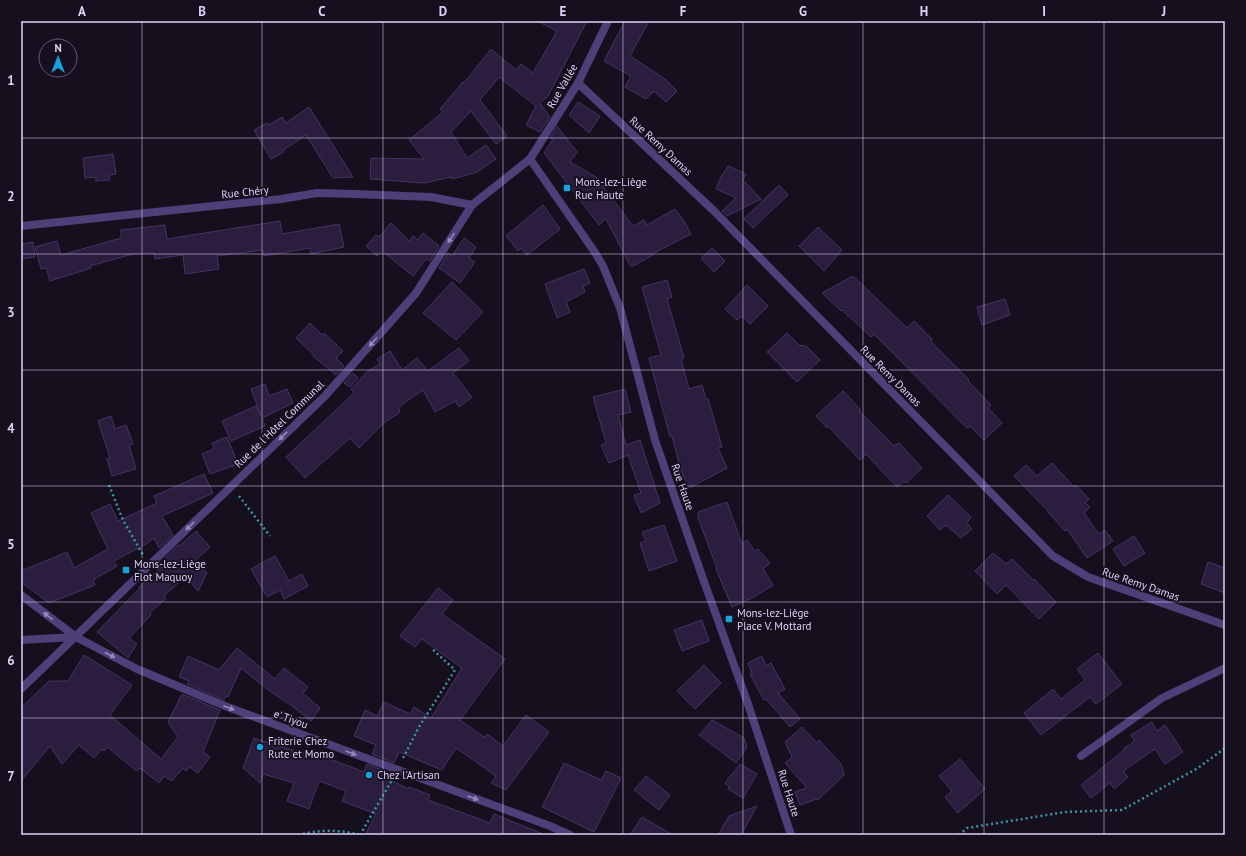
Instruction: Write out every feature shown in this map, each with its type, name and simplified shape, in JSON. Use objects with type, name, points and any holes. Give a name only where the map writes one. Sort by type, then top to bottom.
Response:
[{"type":"street","name":"Rue Vallée","points":[[472,205],[530,159],[578,83],[608,21]]},
{"type":"street","name":"Rue Remy Damas","points":[[578,83],[714,211],[1053,556],[1088,577],[1225,625]]},
{"type":"street","name":"Rue Haute","points":[[530,159],[591,245],[603,266],[612,287],[620,308],[656,440],[702,576],[747,701],[791,835]]},
{"type":"street","name":"Rue Chéry","points":[[21,226],[273,200],[317,193],[431,197],[472,205]]},
{"type":"street","name":"Rue de l'Hôtel Communal","points":[[21,689],[325,396],[416,293],[472,205]]},
{"type":"street","name":"e' Tiyou","points":[[21,595],[76,637],[138,669],[225,706],[550,826],[570,835]]},
{"type":"street","points":[[21,640],[76,637]]},
{"type":"street","points":[[1081,756],[1162,698],[1225,668]]},
{"type":"path","points":[[109,485],[123,520],[149,565]]},
{"type":"path","points":[[232,486],[270,536]]},
{"type":"path","points":[[298,835],[324,831],[338,831],[360,835],[397,770],[419,727],[455,670],[430,648]]},
{"type":"path","points":[[959,835],[968,828],[1065,812],[1122,810],[1198,768],[1225,748]]},
{"type":"building","points":[[537,21],[587,21],[548,96],[540,103],[550,117],[540,132],[526,125],[536,106],[499,77],[480,100],[507,136],[496,144],[471,111],[451,132],[467,158],[486,145],[496,159],[477,172],[452,179],[451,177],[424,183],[370,179],[371,158],[424,159],[409,140],[443,112],[440,109],[463,82],[464,83],[491,49],[516,70],[521,64],[533,73],[557,31]]},
{"type":"building","points":[[625,21],[649,21],[630,56],[665,79],[677,91],[666,102],[654,91],[646,99],[625,87],[631,76],[604,61]]},
{"type":"building","points":[[578,102],[600,116],[589,133],[569,115]]},
{"type":"building","points":[[309,107],[353,177],[333,178],[306,135],[283,150],[284,152],[271,159],[254,130],[267,123],[269,125],[282,117],[286,123]]},
{"type":"building","points":[[557,126],[577,152],[570,162],[596,177],[633,226],[644,220],[647,225],[675,209],[691,234],[652,254],[653,255],[631,267],[606,219],[599,225],[544,153],[553,139],[550,138]]},
{"type":"building","points":[[113,154],[116,174],[109,175],[110,180],[96,181],[96,177],[85,178],[83,158]]},
{"type":"building","points":[[728,166],[746,174],[743,180],[761,199],[727,216],[722,211],[736,198],[716,189]]},
{"type":"building","points":[[779,185],[788,195],[753,228],[744,219]]},
{"type":"building","points":[[543,205],[560,229],[527,255],[521,248],[518,251],[506,236]]},
{"type":"building","points":[[280,221],[282,234],[339,224],[344,247],[311,254],[310,248],[264,256],[263,250],[217,256],[219,269],[185,274],[183,255],[155,259],[154,253],[133,254],[90,266],[91,268],[50,281],[46,268],[41,269],[35,247],[57,241],[61,255],[121,238],[121,230],[165,225],[167,239]]},
{"type":"building","points":[[391,223],[409,241],[413,236],[418,240],[423,233],[439,246],[430,261],[426,259],[413,276],[382,251],[377,256],[366,246],[376,235],[379,237]]},
{"type":"building","points":[[818,227],[842,250],[824,271],[799,246]]},
{"type":"building","points":[[464,238],[476,247],[469,258],[475,262],[460,283],[439,268],[448,253],[452,256]]},
{"type":"building","points":[[33,242],[35,257],[21,259],[21,244]]},
{"type":"building","points":[[712,248],[725,261],[714,272],[701,258]]},
{"type":"building","points":[[584,269],[590,283],[583,286],[585,292],[566,302],[570,312],[557,318],[545,284]]},
{"type":"building","points":[[853,276],[907,328],[914,321],[932,339],[931,341],[934,345],[969,380],[968,381],[991,405],[988,408],[1002,423],[984,440],[970,426],[967,428],[874,334],[871,337],[822,293]]},
{"type":"building","points":[[667,280],[672,297],[667,299],[684,358],[681,359],[689,389],[702,385],[706,399],[708,399],[722,447],[718,448],[727,468],[689,488],[682,474],[672,436],[670,436],[649,358],[661,355],[642,287]]},
{"type":"building","points":[[452,282],[483,312],[456,340],[423,313]]},
{"type":"building","points":[[747,285],[768,306],[750,324],[742,316],[737,320],[725,309]]},
{"type":"building","points":[[1005,299],[1010,315],[982,325],[977,307]]},
{"type":"building","points":[[310,323],[322,335],[324,333],[343,351],[336,358],[344,366],[336,375],[313,356],[314,355],[296,338]]},
{"type":"building","points":[[787,333],[799,345],[806,346],[820,360],[797,382],[767,352]]},
{"type":"building","points":[[459,348],[469,361],[453,373],[472,397],[459,407],[455,401],[435,412],[423,390],[400,406],[399,413],[385,422],[359,448],[350,438],[305,478],[286,457],[354,393],[351,389],[368,371],[380,364],[377,359],[390,351],[402,370],[417,358],[428,371]]},
{"type":"building","points":[[353,373],[358,378],[350,387],[344,383]]},
{"type":"building","points":[[265,384],[269,396],[287,389],[293,403],[262,418],[265,426],[231,441],[222,421],[256,406],[261,416],[251,389]]},
{"type":"building","points":[[625,389],[631,412],[618,415],[626,445],[640,440],[660,503],[641,513],[634,495],[641,493],[628,455],[609,463],[601,445],[606,443],[593,397]]},
{"type":"building","points":[[843,391],[861,410],[859,411],[894,446],[899,443],[922,468],[906,483],[904,481],[897,487],[866,454],[860,460],[828,426],[827,428],[816,416]]},
{"type":"building","points":[[111,416],[115,429],[126,425],[133,444],[129,445],[136,469],[112,476],[107,459],[110,458],[98,421]]},
{"type":"building","points":[[227,437],[238,464],[210,474],[202,454],[214,449],[212,443]]},
{"type":"building","points":[[1052,463],[1074,487],[1076,485],[1089,499],[1085,503],[1090,507],[1084,513],[1099,534],[1105,530],[1113,541],[1087,558],[1067,529],[1065,531],[1014,476],[1026,465],[1037,476]]},
{"type":"building","points":[[204,474],[213,493],[162,516],[173,535],[159,548],[154,538],[146,544],[114,561],[117,566],[93,580],[95,585],[49,603],[21,582],[21,571],[67,552],[74,568],[108,549],[91,513],[110,504],[118,521],[157,503],[154,496]]},
{"type":"building","points":[[948,495],[971,517],[967,523],[972,529],[961,538],[946,525],[940,530],[927,516]]},
{"type":"building","points":[[727,502],[742,544],[747,540],[755,551],[758,549],[770,563],[763,569],[773,585],[754,597],[732,607],[716,569],[717,568],[698,518],[698,512]]},
{"type":"building","points":[[664,525],[677,561],[649,571],[640,543],[646,541],[642,532]]},
{"type":"building","points":[[196,531],[210,547],[196,560],[207,573],[198,591],[184,576],[164,596],[166,598],[150,613],[151,615],[129,638],[137,644],[128,658],[97,632],[140,588],[139,587],[166,563],[164,559],[178,545],[179,546]]},
{"type":"building","points":[[1134,536],[1145,553],[1124,566],[1113,549]]},
{"type":"building","points":[[993,553],[1006,564],[1012,559],[1056,602],[1039,619],[1006,585],[997,594],[975,571]]},
{"type":"building","points":[[275,556],[289,581],[302,574],[308,586],[284,599],[280,590],[267,597],[251,569]]},
{"type":"building","points":[[1208,562],[1225,568],[1225,593],[1201,584]]},
{"type":"building","points":[[438,588],[453,600],[442,614],[505,659],[460,720],[484,737],[487,734],[503,746],[526,715],[549,732],[506,790],[491,783],[496,776],[456,748],[442,770],[399,752],[394,763],[372,754],[376,745],[354,736],[365,710],[377,716],[384,702],[410,714],[414,707],[431,718],[462,668],[422,639],[415,647],[400,636]]},
{"type":"building","points":[[702,620],[709,641],[682,651],[674,630]]},
{"type":"building","points":[[237,648],[275,679],[284,668],[308,687],[303,693],[320,708],[311,721],[241,668],[228,697],[226,696],[224,700],[187,684],[189,681],[179,677],[188,656],[219,670]]},
{"type":"building","points":[[1098,653],[1122,684],[1096,704],[1090,697],[1041,735],[1024,713],[1053,689],[1061,699],[1085,680],[1077,669]]},
{"type":"building","points":[[84,655],[132,685],[110,715],[161,759],[178,737],[168,722],[182,694],[220,710],[203,752],[210,757],[198,773],[190,767],[186,771],[183,768],[172,781],[164,776],[159,783],[140,768],[137,771],[107,747],[104,751],[102,749],[94,758],[79,745],[62,764],[50,746],[21,781],[21,708],[49,681],[68,681]]},
{"type":"building","points":[[762,656],[766,666],[771,663],[785,689],[778,693],[800,719],[790,727],[766,699],[764,700],[750,674],[752,673],[748,663]]},
{"type":"building","points":[[704,665],[721,683],[695,709],[677,691]]},
{"type":"building","points":[[712,720],[744,738],[747,747],[736,763],[699,735]]},
{"type":"building","points":[[1152,722],[1157,731],[1165,725],[1183,752],[1165,764],[1155,749],[1123,771],[1128,777],[1114,789],[1110,783],[1091,798],[1081,785],[1124,750],[1123,749],[1135,741],[1131,735]]},
{"type":"building","points":[[802,727],[817,743],[819,740],[841,764],[845,774],[818,800],[817,799],[800,805],[795,792],[807,788],[785,763],[792,757],[785,742]]},
{"type":"building","points":[[254,738],[288,749],[327,758],[364,772],[367,764],[390,773],[387,778],[408,789],[409,787],[430,795],[428,800],[490,823],[494,814],[543,835],[365,835],[376,814],[342,801],[346,791],[319,781],[309,809],[287,801],[294,783],[263,774],[260,783],[243,768]]},
{"type":"building","points":[[960,759],[985,789],[958,813],[945,797],[952,791],[939,776]]},
{"type":"building","points":[[564,763],[601,780],[606,771],[621,778],[594,832],[542,807]]},
{"type":"building","points":[[740,764],[757,774],[743,798],[728,789],[729,786],[725,783]]},
{"type":"building","points":[[646,776],[670,795],[659,810],[634,790]]},
{"type":"building","points":[[757,806],[741,835],[718,835],[729,816]]},
{"type":"building","points":[[642,817],[673,835],[630,835]]},
{"type":"place","name":"Mons-lez-Liège Rue Haute","points":[[567,188]]},
{"type":"place","name":"Mons-lez-Liège Flot Maquoy","points":[[126,570]]},
{"type":"place","name":"Mons-lez-Liège Place V. Mottard","points":[[729,619]]},
{"type":"place","name":"Friterie Chez Rute et Momo","points":[[260,747]]},
{"type":"place","name":"Chez l'Artisan","points":[[369,775]]}]
